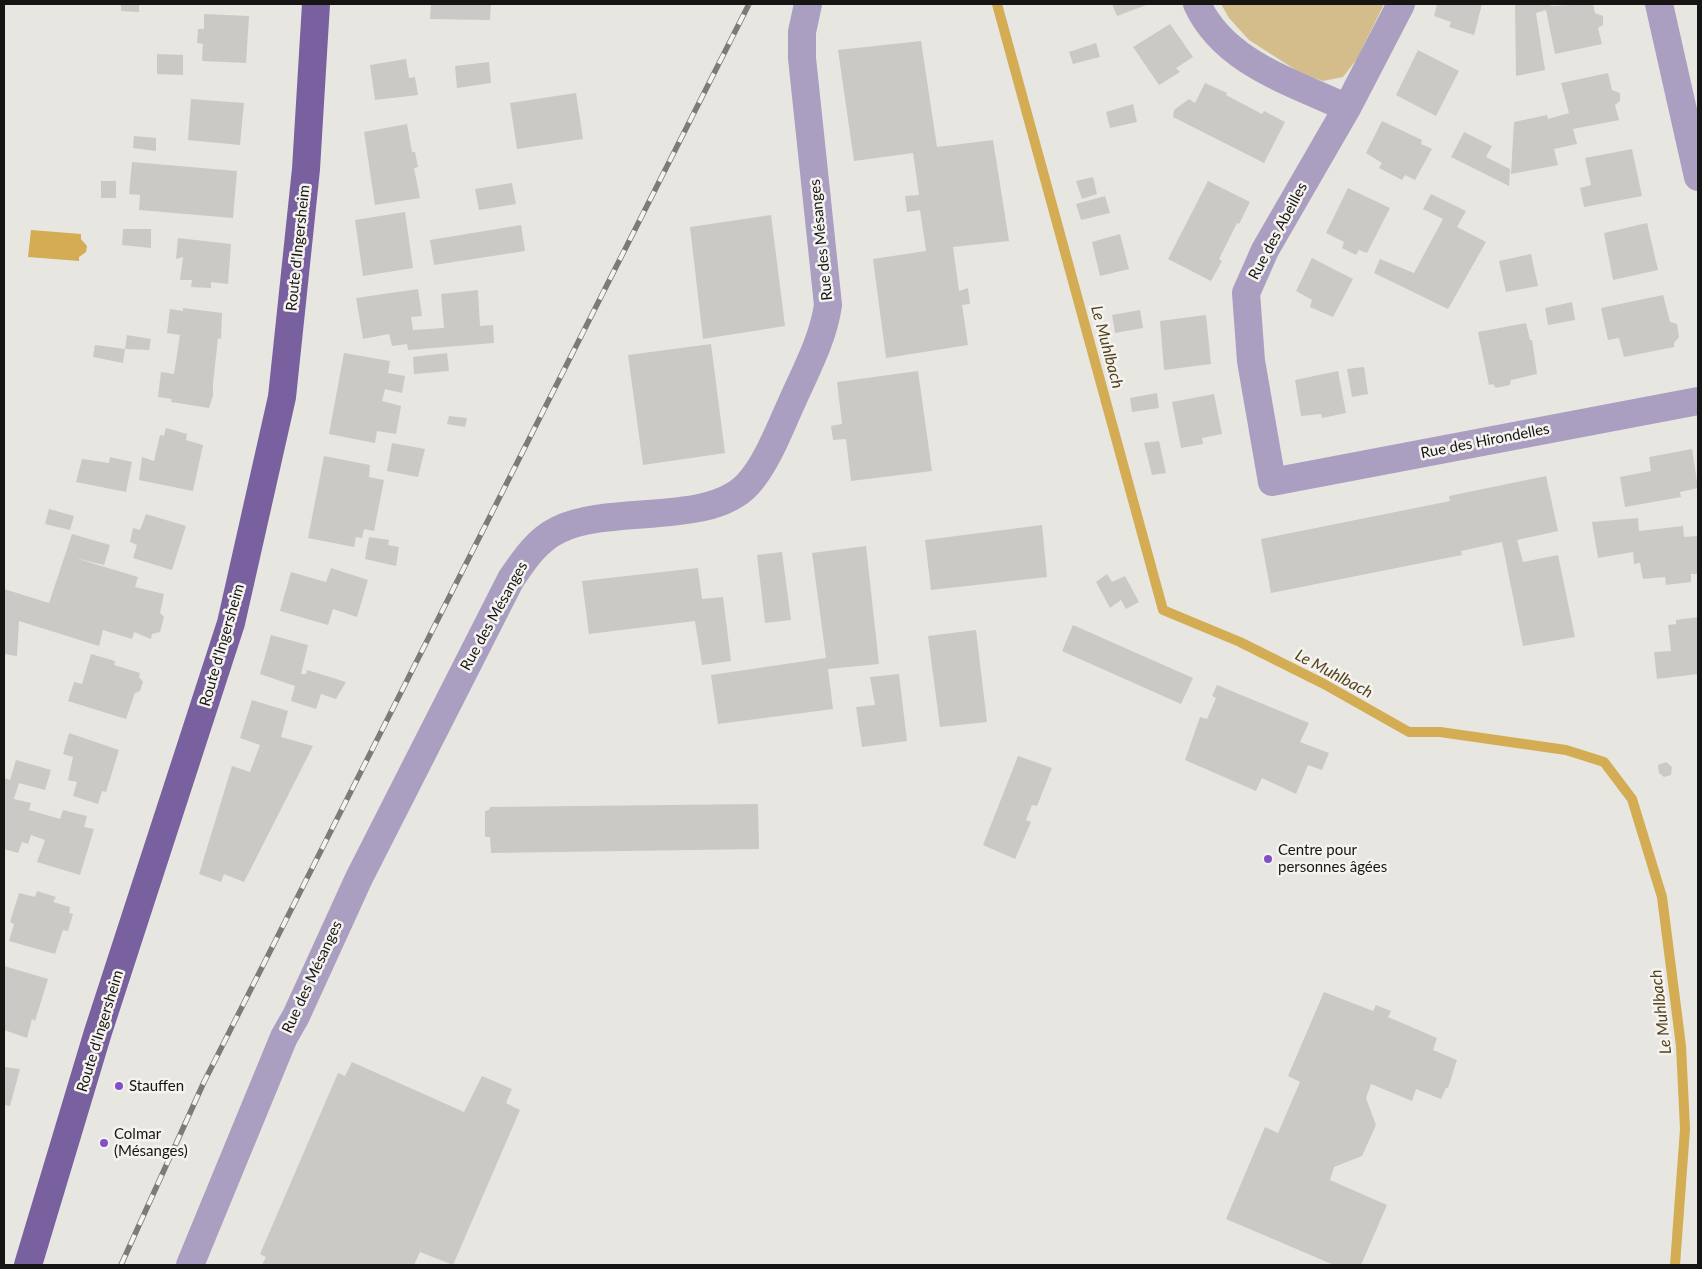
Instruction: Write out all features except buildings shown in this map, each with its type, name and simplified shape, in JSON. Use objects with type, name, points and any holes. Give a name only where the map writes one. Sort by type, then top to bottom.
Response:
[{"type":"main road","name":"Route d'Ingersheim","points":[[28,1265],[98,1032],[231,623],[282,397],[306,169],[316,4]]},
{"type":"street","name":"Rue des Mésanges","points":[[190,1265],[284,1037],[296,1016],[359,878],[511,579],[525,558],[542,541],[558,530],[574,524],[596,519],[701,507],[737,494],[748,485],[758,470],[780,428],[819,342],[826,323],[828,305],[802,58],[802,32],[808,4]]},
{"type":"street","points":[[1197,4],[1213,31],[1232,50],[1248,61],[1347,108]]},
{"type":"street","name":"Rue des Abeilles","points":[[1272,482],[1251,361],[1246,293],[1265,250],[1347,108],[1401,4]]},
{"type":"street","points":[[1659,4],[1698,177]]},
{"type":"street","name":"Rue des Hirondelles","points":[[1272,482],[1698,401]]},
{"type":"shaded area","points":[[1221,4],[1384,4],[1357,59],[1343,77],[1323,81],[1302,74],[1249,40],[1229,18]]},
{"type":"shaded area","points":[[31,230],[81,234],[81,239],[87,246],[86,252],[79,257],[79,261],[28,257]]},
{"type":"waterway","name":"Le Muhlbach","points":[[997,4],[1163,610],[1240,642],[1324,684],[1409,732],[1440,732],[1566,750],[1604,762],[1632,799],[1662,897],[1681,1046],[1685,1129],[1675,1265]]},
{"type":"railway","points":[[121,1265],[204,1082],[749,4]]},
{"type":"place","name":"Centre pour personnes âgées","points":[[1268,859]]},
{"type":"place","name":"Stauffen","points":[[119,1086]]},
{"type":"place","name":"Colmar (Mésanges)","points":[[104,1143]]}]
